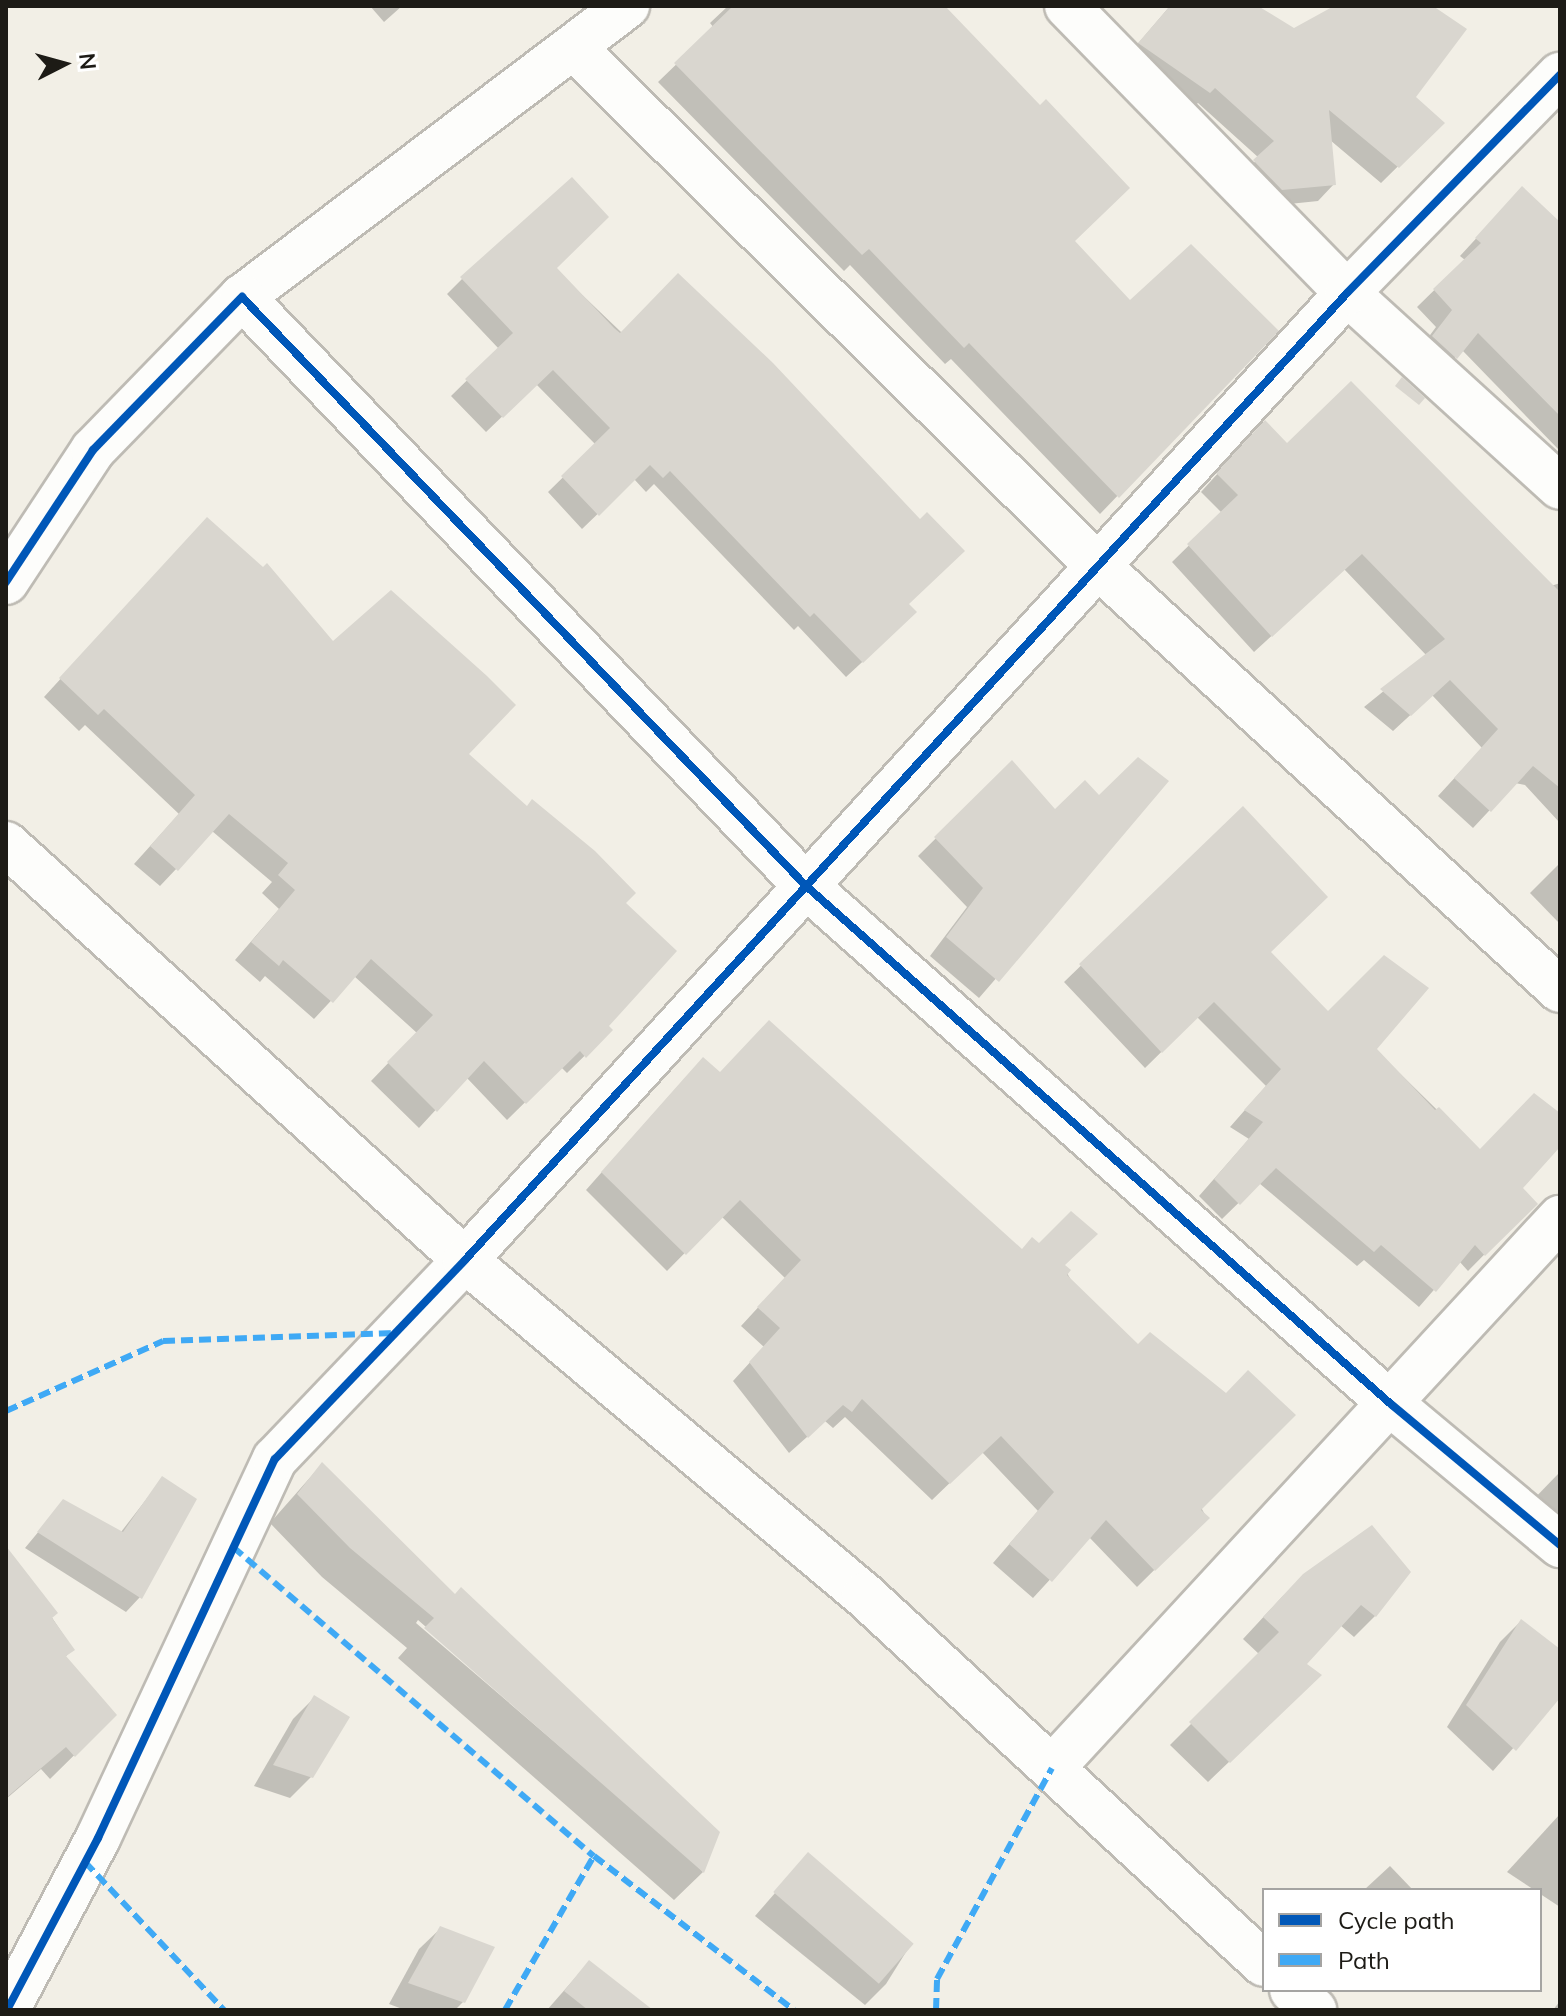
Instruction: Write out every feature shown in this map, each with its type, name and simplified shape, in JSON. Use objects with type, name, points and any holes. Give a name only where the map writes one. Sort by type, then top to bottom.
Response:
[{"type":"street","points":[[6,582],[93,450],[242,297],[627,6]]},
{"type":"street","points":[[1067,6],[1347,293],[1560,487]]},
{"type":"street","points":[[574,48],[1098,566],[1560,990]]},
{"type":"street","points":[[7,2010],[98,1838],[275,1459],[465,1260],[1347,293],[1560,75]]},
{"type":"street","points":[[242,297],[805,885],[1392,1405],[1560,1545]]},
{"type":"street","points":[[6,844],[465,1260],[864,1595],[1262,1962]]},
{"type":"street","points":[[1052,1768],[1392,1405],[1560,1218]]},
{"type":"street","points":[[1294,1992],[1314,2010]]},
{"type":"building","points":[[733,6],[945,6],[1040,105],[1046,99],[1130,188],[1075,241],[1130,300],[1191,244],[1279,331],[1119,498],[969,343],[964,348],[869,249],[862,255],[674,63]]},
{"type":"building","points":[[1170,6],[1258,6],[1294,28],[1334,6],[1433,6],[1467,29],[1416,97],[1445,123],[1399,168],[1329,110],[1336,185],[1282,190],[1253,160],[1274,141],[1215,88],[1210,93],[1138,43]]},
{"type":"building","points":[[572,177],[609,217],[557,268],[614,328],[620,333],[678,273],[773,363],[920,519],[927,512],[965,551],[909,604],[917,612],[863,663],[814,613],[810,617],[670,471],[663,478],[650,465],[599,516],[561,476],[610,428],[553,370],[503,418],[465,379],[513,333],[460,277]]},
{"type":"building","points":[[1522,186],[1560,222],[1560,416],[1478,333],[1457,359],[1432,336],[1452,310],[1433,289],[1481,243],[1475,238]]},
{"type":"building","points":[[1402,377],[1425,398],[1419,405],[1395,386]]},
{"type":"building","points":[[1351,381],[1560,592],[1560,788],[1533,766],[1491,812],[1454,778],[1498,729],[1450,680],[1411,716],[1380,689],[1445,639],[1362,554],[1272,637],[1187,544],[1238,495],[1216,473],[1265,420],[1287,443]]},
{"type":"building","points":[[207,517],[263,567],[267,563],[333,641],[391,590],[487,676],[516,705],[469,754],[527,806],[532,799],[595,851],[636,893],[626,903],[677,951],[609,1026],[613,1030],[586,1058],[580,1051],[526,1104],[484,1061],[437,1112],[387,1062],[433,1015],[371,959],[333,1003],[283,960],[279,966],[251,942],[295,890],[278,875],[288,863],[229,814],[178,871],[150,846],[195,795],[104,709],[98,715],[59,678]]},
{"type":"building","points":[[1138,757],[1169,781],[999,982],[946,937],[983,888],[934,837],[1012,760],[1055,809],[1085,780],[1099,795]]},
{"type":"building","points":[[1243,806],[1328,897],[1271,952],[1328,1011],[1384,955],[1429,988],[1377,1049],[1435,1110],[1439,1107],[1480,1149],[1534,1093],[1560,1113],[1560,1147],[1523,1188],[1538,1204],[1485,1256],[1475,1245],[1436,1292],[1381,1245],[1374,1252],[1276,1168],[1240,1205],[1214,1179],[1263,1122],[1244,1110],[1281,1069],[1214,1002],[1162,1053],[1079,964]]},
{"type":"building","points":[[769,1020],[1022,1249],[1032,1237],[1039,1243],[1071,1211],[1098,1234],[1065,1265],[1071,1270],[1067,1275],[1138,1344],[1150,1332],[1226,1393],[1248,1370],[1296,1415],[1201,1510],[1210,1518],[1155,1571],[1106,1520],[1052,1582],[1009,1544],[1054,1492],[1001,1436],[950,1484],[862,1399],[852,1412],[843,1405],[808,1438],[749,1362],[780,1328],[757,1307],[801,1260],[740,1200],[686,1255],[601,1172],[703,1057],[720,1072]]},
{"type":"building","points":[[322,1462],[455,1594],[461,1587],[720,1832],[704,1873],[424,1628],[434,1618],[350,1548],[297,1494]]},
{"type":"building","points":[[162,1476],[197,1499],[142,1599],[37,1532],[63,1499],[123,1532]]},
{"type":"building","points":[[1372,1525],[1411,1572],[1376,1617],[1361,1605],[1307,1664],[1322,1675],[1230,1763],[1189,1722],[1279,1632],[1263,1617],[1303,1574]]},
{"type":"building","points":[[6,1546],[58,1613],[52,1618],[75,1650],[66,1656],[117,1715],[75,1757],[66,1747],[6,1798]]},
{"type":"building","points":[[1521,1619],[1560,1649],[1560,1698],[1516,1751],[1466,1705]]},
{"type":"building","points":[[314,1695],[350,1717],[313,1778],[273,1765]]},
{"type":"building","points":[[808,1852],[914,1944],[879,1984],[773,1892]]},
{"type":"building","points":[[440,1926],[495,1947],[465,2003],[408,1983]]},
{"type":"building","points":[[589,1960],[653,2010],[588,2010],[564,1991]]},
{"type":"marked path","points":[[6,1411],[163,1341],[395,1333]]},
{"type":"marked path","points":[[233,1547],[594,1856]]},
{"type":"marked path","points":[[936,2010],[937,1979],[1052,1768]]},
{"type":"marked path","points":[[505,2010],[594,1856],[794,2010]]},
{"type":"marked path","points":[[85,1862],[224,2010]]},
{"type":"cycle path","points":[[7,2010],[98,1838],[275,1459],[465,1260],[1347,293],[1560,75]]},
{"type":"cycle path","points":[[6,582],[93,450],[242,297],[805,885],[1392,1405],[1560,1545]]}]
